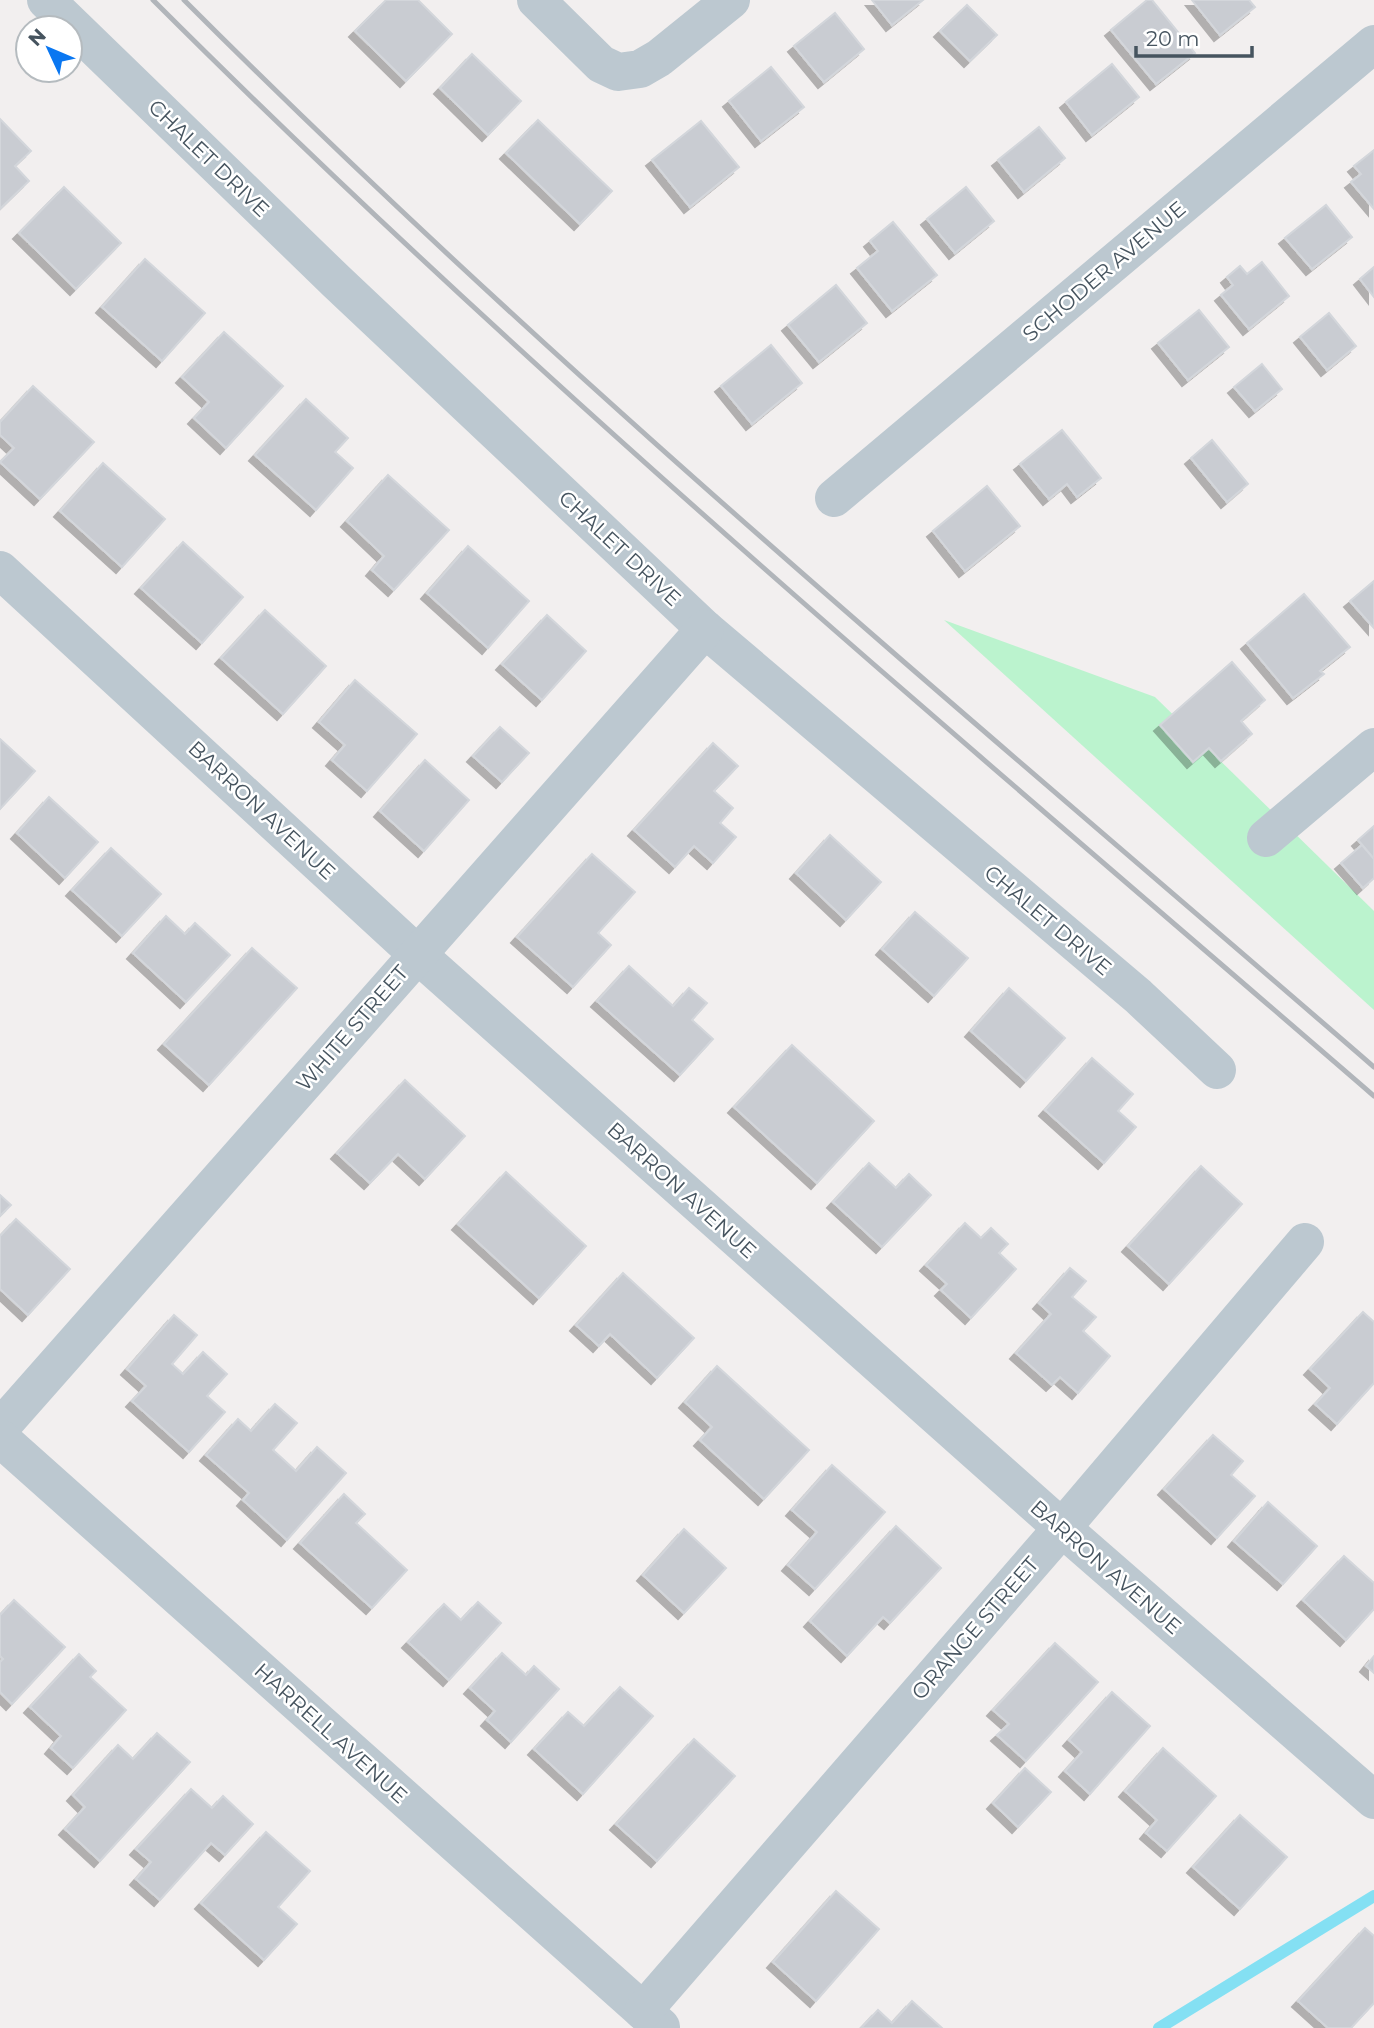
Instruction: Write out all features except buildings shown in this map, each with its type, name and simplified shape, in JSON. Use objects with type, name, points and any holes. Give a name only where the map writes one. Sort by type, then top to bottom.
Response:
[{"type":"street","name":"CHALET DRIVE","points":[[46,0],[337,282],[705,629],[1139,996],[1217,1070]]},
{"type":"street","points":[[536,0],[601,64],[618,72],[640,69],[659,58],[731,0]]},
{"type":"street","name":"SCHODER AVENUE","points":[[834,498],[1374,44]]},
{"type":"street","name":"BARRON AVENUE","points":[[0,570],[417,954],[1062,1528],[1374,1800]]},
{"type":"street","name":"WHITE STREET","points":[[0,1429],[705,629]]},
{"type":"street","points":[[1266,838],[1374,747]]},
{"type":"street","name":"ORANGE STREET","points":[[652,2019],[1305,1242]]},
{"type":"street","name":"HARRELL AVENUE","points":[[0,1438],[652,2019]]},
{"type":"green space","points":[[944,620],[1155,697],[1374,911],[1374,1010]]},
{"type":"waterway","points":[[1159,2028],[1374,1896]]},
{"type":"railway","points":[[153,0],[300,144],[600,422],[908,694],[1374,1096]]},
{"type":"railway","points":[[184,0],[327,140],[619,411],[1374,1067]]}]
